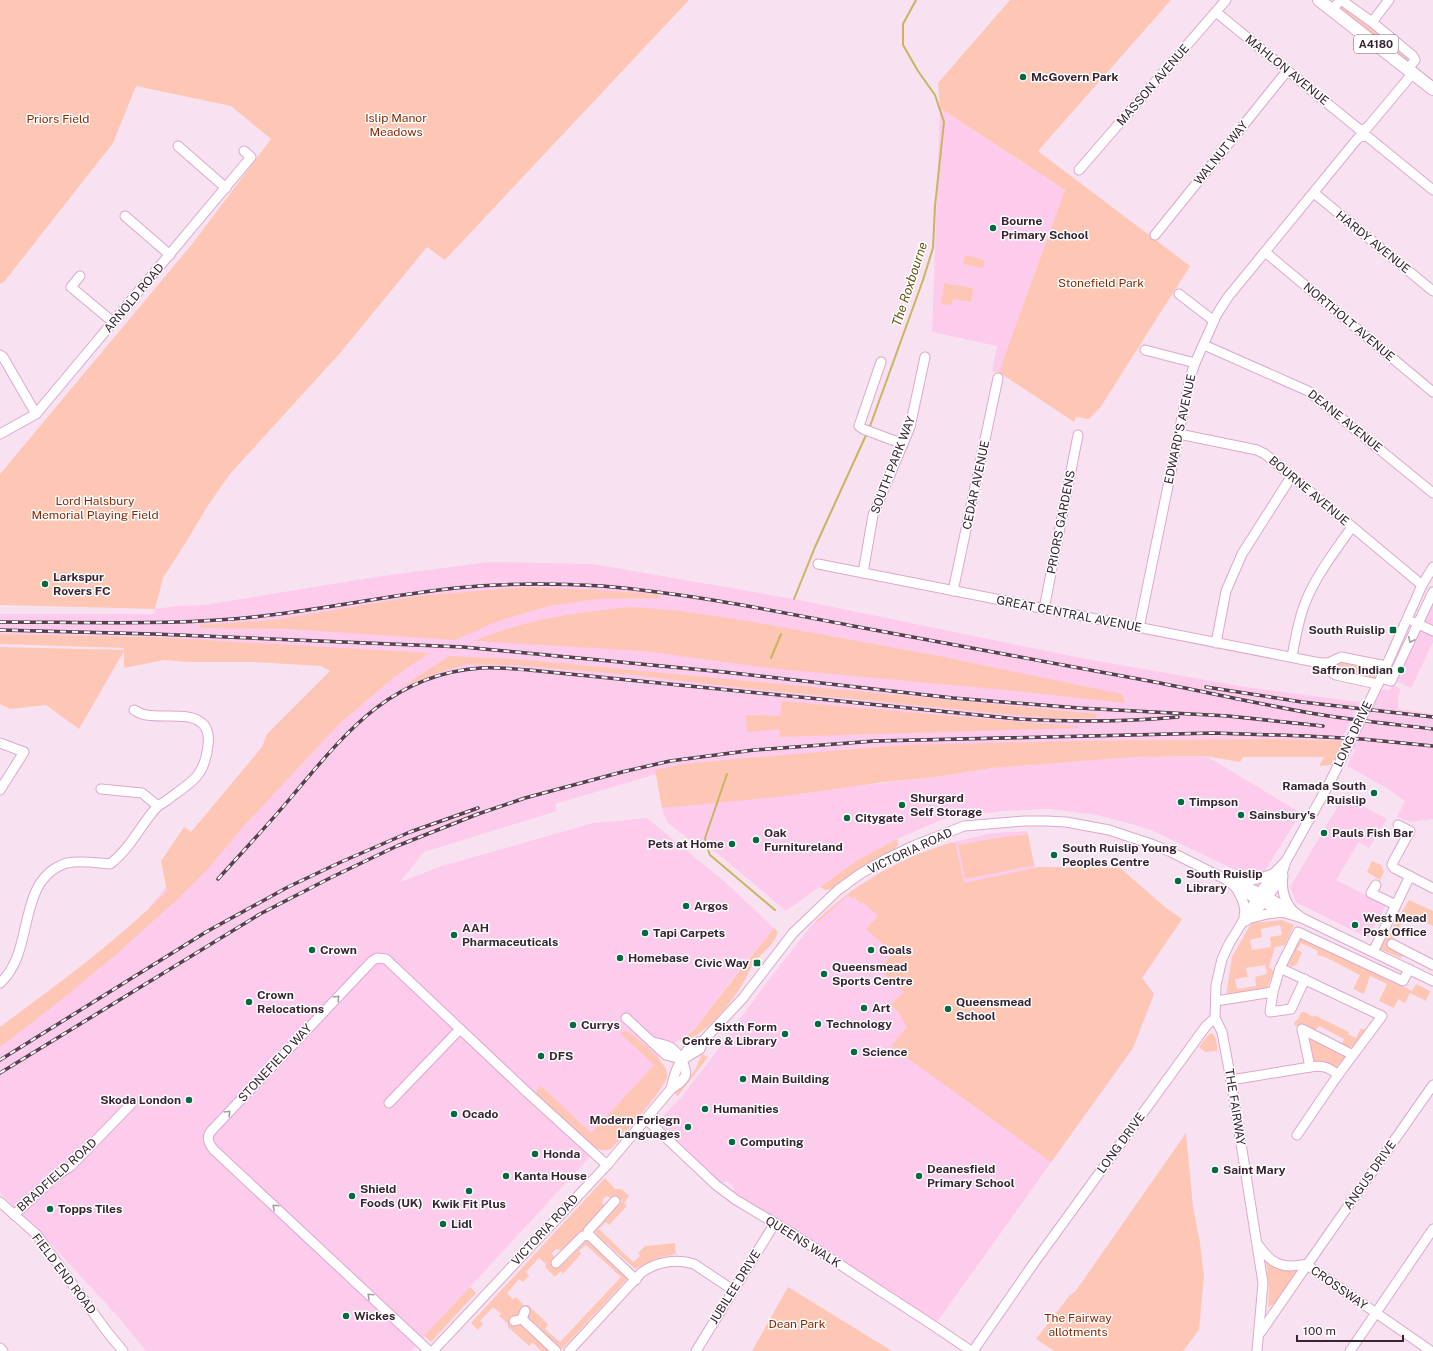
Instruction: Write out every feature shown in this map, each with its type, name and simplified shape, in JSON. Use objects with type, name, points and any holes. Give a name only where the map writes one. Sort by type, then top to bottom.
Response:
[{"type":"main road","name":"A4180","points":[[1319,0],[1433,89]]},
{"type":"street","name":"MASSON AVENUE","points":[[1079,170],[1226,0]]},
{"type":"street","points":[[1372,22],[1389,0]]},
{"type":"street","points":[[1331,10],[1340,1],[1344,2],[1372,22],[1413,56],[1415,60],[1411,71]]},
{"type":"street","name":"MAHLON AVENUE","points":[[1216,12],[1287,70],[1358,133],[1368,137],[1433,190]]},
{"type":"street","name":"WALNUT WAY","points":[[1155,235],[1287,70]]},
{"type":"street","name":"EDWARD'S AVENUE","points":[[1139,628],[1190,378],[1195,363],[1217,314],[1228,297],[1314,193],[1358,133],[1367,128],[1411,71]]},
{"type":"street","points":[[178,146],[226,188]]},
{"type":"street","name":"ARNOLD ROAD","points":[[1,432],[36,414],[251,157],[244,151]]},
{"type":"street","name":"HARDY AVENUE","points":[[1314,193],[1433,291]]},
{"type":"street","points":[[125,216],[170,255]]},
{"type":"street","name":"NORTHOLT AVENUE","points":[[1265,252],[1433,392]]},
{"type":"street","points":[[80,276],[71,287],[113,322]]},
{"type":"street","points":[[1179,294],[1214,321]]},
{"type":"street","name":"DEANE AVENUE","points":[[1204,345],[1308,391],[1433,493]]},
{"type":"street","points":[[1145,350],[1195,363]]},
{"type":"street","points":[[0,355],[3,357],[36,414]]},
{"type":"street","name":"SOUTH PARK WAY","points":[[863,573],[873,515],[910,427],[925,357]]},
{"type":"street","points":[[881,362],[859,426],[863,429],[903,444]]},
{"type":"street","name":"CEDAR AVENUE","points":[[954,591],[998,378]]},
{"type":"street","name":"BOURNE AVENUE","points":[[1179,434],[1257,450],[1265,454],[1352,527],[1424,582],[1431,585],[1433,591]]},
{"type":"street","name":"PRIORS GARDENS","points":[[1044,609],[1078,435]]},
{"type":"street","points":[[1216,643],[1226,591],[1242,554],[1291,476]]},
{"type":"street","points":[[1292,657],[1300,619],[1309,594],[1326,564],[1352,527]]},
{"type":"street","name":"GREAT CENTRAL AVENUE","points":[[818,564],[1320,663],[1328,666],[1330,671],[1336,675],[1377,684],[1391,680],[1419,624]]},
{"type":"street","name":"LONG DRIVE","points":[[972,1351],[1206,1026],[1215,1018],[1216,985],[1222,959],[1243,922],[1285,865],[1329,784],[1386,666],[1424,582],[1433,567]]},
{"type":"street","points":[[1419,624],[1433,591]]},
{"type":"street","points":[[1407,619],[1433,631]]},
{"type":"street","name":"GREAT CENTRAL AVENUE","points":[[1320,663],[1328,663],[1341,657],[1386,666]]},
{"type":"street","points":[[0,983],[16,962],[36,891],[45,876],[52,870],[68,863],[84,862],[110,864],[131,843],[158,806],[189,785],[197,777],[206,759],[209,736],[205,726],[200,721],[193,718],[143,714],[134,710]]},
{"type":"street","points":[[0,743],[24,752],[0,790]]},
{"type":"street","points":[[100,789],[142,793],[158,806]]},
{"type":"street","name":"VICTORIA ROAD","points":[[433,1351],[607,1165],[646,1120],[671,1088],[676,1069],[691,1046],[699,1042],[704,1042],[743,998],[793,932],[838,890],[860,874],[913,846],[964,826],[1024,821],[1066,822],[1090,826],[1154,845],[1185,858],[1233,884],[1293,911],[1302,918]]},
{"type":"street","points":[[1398,825],[1410,831],[1392,865],[1394,868],[1433,888]]},
{"type":"street","points":[[1285,865],[1282,884],[1286,901],[1293,911]]},
{"type":"street","name":"LONG DRIVE","points":[[1262,898],[1273,874],[1285,865]]},
{"type":"street","points":[[1243,922],[1245,907],[1233,884],[1273,874]]},
{"type":"street","points":[[1373,952],[1410,876]]},
{"type":"street","points":[[1376,884],[1371,893],[1396,905]]},
{"type":"street","name":"VICTORIA ROAD","points":[[1262,898],[1282,912],[1302,918],[1433,981]]},
{"type":"street","points":[[1243,922],[1259,915],[1282,912]]},
{"type":"street","points":[[1305,980],[1291,1010],[1270,1012],[1272,992],[1280,968],[1298,932],[1403,981],[1408,953]]},
{"type":"street","points":[[1392,944],[1433,965]]},
{"type":"street","name":"STONEFIELD WAY","points":[[429,1351],[214,1150],[210,1146],[208,1137],[213,1128],[372,961],[377,958],[386,959],[607,1165]]},
{"type":"street","points":[[1280,968],[1382,1016],[1338,1074],[1297,1135]]},
{"type":"street","points":[[1216,1001],[1272,992]]},
{"type":"street","points":[[626,1018],[652,1042],[670,1048],[682,1060]]},
{"type":"street","name":"THE FAIRWAY","points":[[1215,1018],[1222,1032],[1231,1080],[1263,1283],[1258,1351]]},
{"type":"street","points":[[389,1103],[460,1028]]},
{"type":"street","points":[[1310,1067],[1302,1029],[1353,1055]]},
{"type":"street","points":[[1231,1080],[1319,1065],[1330,1068],[1338,1074]]},
{"type":"street","name":"ANGUS DRIVE","points":[[1307,1266],[1433,1084]]},
{"type":"street","name":"BRADFIELD ROAD","points":[[14,1215],[57,1175],[70,1166],[133,1102]]},
{"type":"street","name":"QUEENS WALK","points":[[646,1120],[716,1185],[736,1200],[972,1351]]},
{"type":"street","points":[[614,1201],[588,1231],[589,1235],[636,1280]]},
{"type":"street","name":"FIELD END ROAD","points":[[0,1202],[36,1234],[108,1333],[123,1351]]},
{"type":"street","name":"JUBILEE DRIVE","points":[[696,1351],[775,1224]]},
{"type":"street","points":[[1350,1351],[1433,1229]]},
{"type":"street","points":[[556,1263],[583,1236],[589,1235]]},
{"type":"street","points":[[1257,1244],[1269,1258],[1277,1264],[1286,1266],[1303,1264],[1307,1266]]},
{"type":"street","points":[[569,1351],[648,1268],[666,1263],[687,1262],[694,1264],[733,1290]]},
{"type":"street","name":"THE FAIRWAY","points":[[1260,1333],[1307,1266]]},
{"type":"street","name":"CROSSWAY","points":[[1307,1266],[1431,1351]]},
{"type":"street","points":[[1261,1310],[1271,1310],[1282,1302]]},
{"type":"street","points":[[520,1317],[556,1351]]},
{"type":"street","points":[[0,1348],[3,1351]]},
{"type":"shaded area","name":"Bourne Primary School","points":[[940,108],[1065,190],[1002,363],[1000,373],[992,371],[997,346],[932,332]]},
{"type":"shaded area","points":[[489,562],[593,564],[794,599],[1081,658],[1246,687],[1360,702],[1336,750],[674,769],[555,804],[557,811],[424,852],[400,882],[442,866],[593,823],[647,818],[725,882],[774,928],[737,973],[694,1030],[663,1050],[654,1065],[591,1133],[588,1159],[411,1351],[146,1351],[120,1319],[38,1230],[0,1193],[0,1027],[81,967],[144,914],[161,893],[347,689],[370,661],[154,637],[0,634],[0,614],[154,614],[155,609],[177,606],[204,605],[382,576]]},
{"type":"shaded area","points":[[1433,602],[1433,642],[1411,688],[1394,680]]},
{"type":"shaded area","points":[[1392,685],[1401,689],[1398,696],[1398,709],[1433,714],[1433,819],[1411,822],[1397,817],[1405,801],[1385,787],[1347,766],[1355,750],[1353,748],[1371,705],[1375,703],[1377,693],[1384,689],[1390,690]]},
{"type":"shaded area","points":[[1206,756],[1301,813],[1266,869],[1262,872],[1251,875],[1244,874],[1151,830],[1097,815],[1049,809],[1004,811],[946,818],[897,839],[857,860],[786,911],[717,853],[691,841],[667,822],[662,808],[936,777],[992,768],[1136,757]]},
{"type":"shaded area","points":[[1342,795],[1387,819],[1369,848],[1359,842],[1336,880],[1386,905],[1368,938],[1296,902],[1290,887],[1338,806],[1336,805]]},
{"type":"shaded area","name":"Queensmead School","points":[[1027,831],[1035,868],[1120,868],[1166,908],[1182,919],[1142,978],[1154,994],[1133,1048],[937,1322],[767,1213],[733,1193],[734,1187],[727,1181],[721,1184],[663,1130],[659,1123],[663,1116],[682,1096],[710,1060],[764,986],[807,931],[842,898],[858,886],[883,871],[908,858],[942,845],[992,833]]},
{"type":"green space","points":[[0,0],[689,0],[445,260],[427,247],[341,352],[230,474],[207,507],[163,578],[155,609],[0,605],[0,474],[193,243],[271,139],[231,106],[136,86],[113,143],[4,282],[0,284]]},
{"type":"green space","name":"Stonefield Park","points":[[1010,0],[1171,0],[1038,151],[1190,266],[1100,408],[1089,419],[1076,417],[1074,422],[1000,373],[1002,363],[1065,190],[940,108],[938,83]]},
{"type":"green space","points":[[1342,5],[1410,57],[1411,58],[1407,63],[1339,9],[1339,6]]},
{"type":"green space","points":[[965,255],[985,260],[983,268],[963,264]]},
{"type":"green space","points":[[944,283],[973,288],[971,302],[953,299],[952,305],[941,304]]},
{"type":"green space","points":[[526,587],[659,594],[660,598],[597,599],[549,606],[498,621],[455,640],[288,629],[200,628],[200,625],[275,620],[418,596]]},
{"type":"green space","points":[[633,607],[681,611],[748,621],[939,656],[1122,694],[1125,703],[1016,691],[768,668],[645,651],[475,641],[494,633],[533,622],[572,614]]},
{"type":"green space","points":[[0,634],[154,637],[429,653],[393,678],[339,724],[242,828],[206,871],[180,897],[113,957],[55,1005],[0,1047],[0,1027],[65,979],[128,928],[167,891],[161,861],[184,827],[191,832],[262,747],[267,734],[330,671],[321,666],[254,662],[189,662],[164,660],[124,668],[124,651],[79,729],[46,705],[10,709],[0,704],[0,647],[124,650],[124,648],[0,644]]},
{"type":"green space","points":[[449,656],[517,659],[1097,714],[1096,718],[1055,718],[1014,715],[744,688],[633,675],[514,665],[468,664],[437,673],[399,689]]},
{"type":"green space","points":[[1341,660],[1378,668],[1374,680],[1337,674],[1331,665]]},
{"type":"green space","points":[[782,701],[1078,726],[1078,728],[779,737],[780,729],[747,732],[746,715],[780,716]]},
{"type":"green space","points":[[1269,739],[1344,741],[1332,765],[1319,766],[1324,757],[1243,757],[1240,762],[1206,756],[1136,757],[992,768],[936,777],[885,782],[778,797],[662,808],[655,770],[685,764],[904,745]]},
{"type":"green space","points":[[1028,834],[1034,865],[965,879],[958,845]]},
{"type":"green space","points":[[897,839],[898,845],[895,849],[865,865],[831,889],[825,890],[820,887],[857,860]]},
{"type":"green space","name":"Queensmead School","points":[[955,842],[964,883],[1040,867],[1120,868],[1166,908],[1182,919],[1142,978],[1154,994],[1133,1048],[1051,1162],[891,1046],[907,1027],[898,1011],[890,1005],[904,992],[879,969],[893,953],[866,929],[878,916],[863,902],[861,904],[854,897],[852,899],[848,895],[817,923],[816,921],[847,895],[863,883],[880,873],[916,855]]},
{"type":"green space","points":[[1372,861],[1381,865],[1384,872],[1380,880],[1367,872]]},
{"type":"green space","points":[[1409,900],[1433,911],[1433,926],[1407,914],[1389,946],[1403,953],[1401,958],[1380,949]]},
{"type":"green space","points":[[1282,920],[1294,925],[1285,945],[1275,947],[1269,967],[1274,971],[1267,988],[1261,991],[1226,996],[1232,957],[1252,923]],"holes":[[[1280,925],[1282,935],[1270,937],[1271,947],[1252,950],[1250,940],[1262,937],[1261,929]],[[1265,965],[1267,974],[1255,977],[1256,986],[1237,989],[1235,979],[1248,977],[1246,968]]]},
{"type":"green space","points":[[774,928],[778,932],[776,938],[754,963],[744,982],[724,1011],[698,1034],[689,1039],[680,1041],[679,1038],[694,1030]]},
{"type":"green space","points":[[1301,936],[1412,991],[1416,984],[1430,991],[1426,1001],[1410,993],[1405,1003],[1398,999],[1394,1008],[1379,1001],[1387,984],[1370,976],[1364,994],[1353,989],[1360,975],[1325,957],[1317,955],[1318,951],[1301,943],[1297,950],[1302,952],[1297,964],[1292,967],[1286,964]]},
{"type":"green space","points":[[1301,1012],[1305,1012],[1313,1017],[1314,1015],[1349,1032],[1348,1034],[1356,1038],[1361,1028],[1365,1030],[1353,1047],[1348,1047],[1342,1044],[1344,1039],[1319,1026],[1314,1032],[1302,1025],[1295,1026],[1294,1023],[1298,1019]]},
{"type":"green space","points":[[625,1031],[644,1044],[658,1058],[667,1071],[667,1077],[654,1098],[612,1148],[608,1150],[601,1150],[594,1147],[535,1093],[541,1086],[591,1133],[654,1065],[620,1033]]},
{"type":"green space","points":[[1212,1033],[1216,1039],[1217,1051],[1205,1052],[1199,1047],[1207,1036]]},
{"type":"green space","points":[[1310,1040],[1315,1040],[1342,1054],[1345,1059],[1336,1068],[1314,1062],[1311,1060],[1308,1043]]},
{"type":"green space","points":[[702,1054],[708,1057],[678,1096],[675,1094],[695,1070]]},
{"type":"green space","name":"The Fairway allotments","points":[[1186,1133],[1193,1207],[1200,1243],[1204,1276],[1199,1330],[1183,1351],[1054,1351],[1036,1339],[1070,1295],[1075,1292]]},
{"type":"green space","points":[[605,1178],[615,1189],[622,1189],[629,1196],[624,1203],[627,1206],[609,1225],[606,1222],[599,1229],[633,1262],[640,1256],[638,1253],[645,1246],[675,1243],[676,1254],[658,1258],[635,1269],[596,1234],[596,1231],[622,1201],[616,1195],[611,1198],[607,1196],[602,1202],[605,1207],[564,1251],[556,1249],[552,1253],[556,1266],[560,1267],[586,1241],[590,1241],[629,1277],[562,1349],[526,1318],[521,1310],[513,1319],[521,1323],[551,1351],[541,1351],[533,1343],[529,1346],[507,1326],[508,1324],[499,1316],[501,1314],[493,1307],[480,1321],[483,1324],[478,1330],[471,1323]],"holes":[[[586,1245],[621,1277],[560,1342],[545,1329],[548,1324],[528,1305],[524,1305],[516,1297],[513,1300],[507,1293],[519,1279],[523,1282],[529,1276],[526,1272],[539,1258],[546,1264],[545,1267],[555,1277],[561,1271],[563,1274],[581,1254],[579,1251]]]},
{"type":"green space","points":[[1266,1261],[1299,1268],[1281,1296],[1268,1307],[1269,1289]]},
{"type":"green space","points":[[470,1287],[476,1293],[431,1342],[424,1336]]},
{"type":"green space","name":"Dean Park","points":[[788,1287],[892,1351],[752,1351]]},
{"type":"waterway","name":"The Roxbourne","points":[[869,429],[923,280],[933,248],[935,206],[944,122],[935,95],[918,71],[903,45],[903,24],[916,0]]},
{"type":"waterway","name":"The Roxbourne","points":[[794,599],[815,547],[867,433]]},
{"type":"waterway","name":"The Roxbourne","points":[[771,658],[781,634]]},
{"type":"waterway","name":"The Roxbourne","points":[[727,774],[705,838],[707,847],[710,855],[775,910]]},
{"type":"railway","points":[[0,622],[146,623],[204,621],[289,613],[428,591],[474,586],[529,584],[602,586],[665,593],[759,608],[1160,683],[1310,713],[1433,729]]},
{"type":"railway","points":[[0,630],[154,634],[463,647],[724,672],[953,698],[1079,708],[1228,716],[1323,726]]},
{"type":"railway","points":[[218,879],[275,816],[332,749],[352,729],[396,694],[422,682],[450,673],[481,668],[529,670],[1018,719],[1098,721],[1178,717]]},
{"type":"railway","points":[[1206,687],[1302,702],[1433,717]]},
{"type":"railway","points":[[0,1073],[260,914],[397,846],[478,814],[525,798],[622,772],[670,761],[754,750],[875,741],[1214,733],[1362,739],[1433,746]]},
{"type":"railway","points":[[0,1060],[206,932],[288,887],[410,832],[478,808]]},
{"type":"place","name":"McGovern Park","points":[[1023,77]]},
{"type":"place","name":"Bourne Primary School","points":[[993,228]]},
{"type":"place","name":"Larkspur Rovers FC","points":[[45,584]]},
{"type":"place","name":"South Ruislip","points":[[1393,630]]},
{"type":"place","name":"Saffron Indian","points":[[1401,670]]},
{"type":"place","name":"Ramada South Ruislip","points":[[1374,793]]},
{"type":"place","name":"Timpson","points":[[1181,802]]},
{"type":"place","name":"Shurgard Self Storage","points":[[902,805]]},
{"type":"place","name":"Sainsbury's","points":[[1241,815]]},
{"type":"place","name":"Citygate","points":[[847,818]]},
{"type":"place","name":"Pauls Fish Bar","points":[[1324,833]]},
{"type":"place","name":"Oak Furnitureland","points":[[756,840]]},
{"type":"place","name":"Pets at Home","points":[[732,844]]},
{"type":"place","name":"South Ruislip Young Peoples Centre","points":[[1054,855]]},
{"type":"place","name":"South Ruislip Library","points":[[1178,881]]},
{"type":"place","name":"Argos","points":[[686,906]]},
{"type":"place","name":"West Mead Post Office","points":[[1355,925]]},
{"type":"place","name":"Tapi Carpets","points":[[645,933]]},
{"type":"place","name":"AAH Pharmaceuticals","points":[[454,935]]},
{"type":"place","name":"Crown","points":[[312,950]]},
{"type":"place","name":"Goals","points":[[871,950]]},
{"type":"place","name":"Homebase","points":[[620,958]]},
{"type":"place","name":"Civic Way","points":[[757,963]]},
{"type":"place","name":"Queensmead Sports Centre","points":[[824,974]]},
{"type":"place","name":"Crown Relocations","points":[[249,1002]]},
{"type":"place","name":"Art","points":[[864,1008]]},
{"type":"place","name":"Queensmead School","points":[[948,1009]]},
{"type":"place","name":"Technology","points":[[818,1024]]},
{"type":"place","name":"Currys","points":[[573,1025]]},
{"type":"place","name":"Sixth Form Centre & Library","points":[[785,1034]]},
{"type":"place","name":"Science","points":[[854,1052]]},
{"type":"place","name":"DFS","points":[[541,1056]]},
{"type":"place","name":"Main Building","points":[[743,1079]]},
{"type":"place","name":"Skoda London","points":[[189,1100]]},
{"type":"place","name":"Humanities","points":[[705,1109]]},
{"type":"place","name":"Ocado","points":[[454,1114]]},
{"type":"place","name":"Modern Foriegn Languages","points":[[688,1127]]},
{"type":"place","name":"Computing","points":[[732,1142]]},
{"type":"place","name":"Honda","points":[[535,1154]]},
{"type":"place","name":"Saint Mary","points":[[1215,1170]]},
{"type":"place","name":"Kanta House","points":[[506,1176]]},
{"type":"place","name":"Deanesfield Primary School","points":[[919,1176]]},
{"type":"place","name":"Kwik Fit Plus","points":[[469,1191]]},
{"type":"place","name":"Shield Foods (UK)","points":[[352,1196]]},
{"type":"place","name":"Topps Tiles","points":[[50,1209]]},
{"type":"place","name":"Lidl","points":[[443,1224]]},
{"type":"place","name":"Wickes","points":[[346,1316]]},
{"type":"park label","name":"Priors Field","points":[[58,119]]},
{"type":"park label","name":"Islip Manor Meadows","points":[[396,125]]},
{"type":"park label","name":"Lord Halsbury Memorial Playing Field","points":[[95,508]]}]
